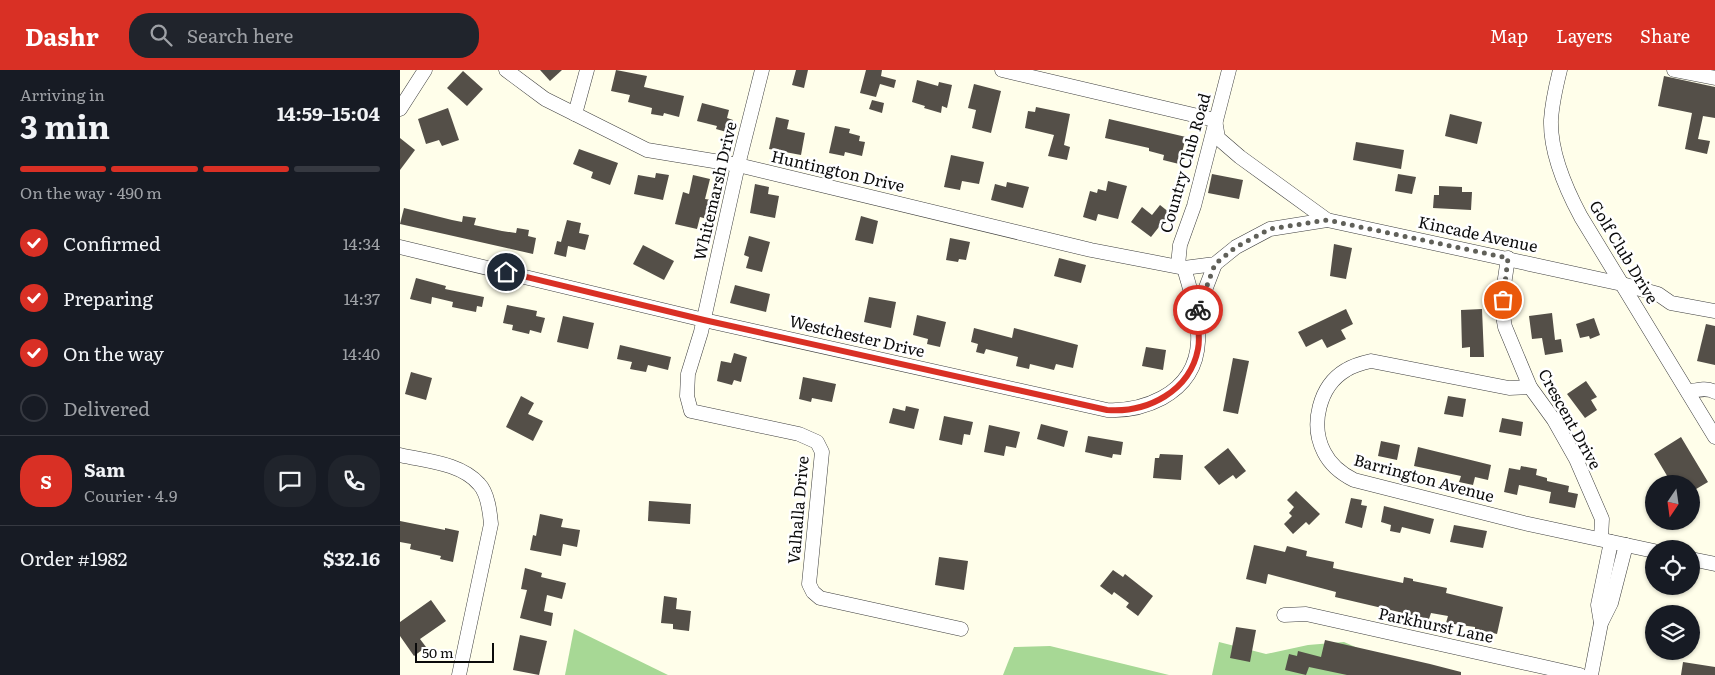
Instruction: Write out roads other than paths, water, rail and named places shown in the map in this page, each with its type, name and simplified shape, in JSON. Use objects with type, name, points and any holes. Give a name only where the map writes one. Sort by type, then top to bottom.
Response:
[{"type":"street","points":[[400,109],[424,70]]},
{"type":"street","name":"Huntington Drive","points":[[506,70],[545,99],[647,150],[738,165],[1092,250],[1181,266],[1215,264]]},
{"type":"street","points":[[575,114],[587,70]]},
{"type":"street","name":"Whitemarsh Drive","points":[[704,320],[738,165],[762,70]]},
{"type":"street","points":[[1002,70],[1215,120],[1218,138],[1240,157],[1327,220]]},
{"type":"street","name":"Country Club Road","points":[[1181,266],[1180,245],[1194,206],[1229,70]]},
{"type":"street","name":"Golf Club Drive","points":[[1560,70],[1551,121],[1557,162],[1568,192],[1581,217],[1715,437]]},
{"type":"street","points":[[1674,70],[1715,78]]},
{"type":"street","points":[[1197,311],[1215,264],[1236,247],[1270,229],[1327,220]]},
{"type":"street","name":"Kincade Avenue","points":[[1327,220],[1646,289],[1658,294],[1671,303],[1715,311]]},
{"type":"street","name":"Westchester Drive","points":[[400,247],[704,320],[1107,410],[1119,411],[1148,406],[1172,392],[1187,377],[1194,365],[1199,346],[1197,311],[1181,266]]},
{"type":"street","name":"Crescent Drive","points":[[1508,258],[1504,285],[1503,316],[1505,327],[1530,387],[1554,420],[1576,459],[1602,519],[1606,540],[1598,605],[1601,623]]},
{"type":"street","name":"Valhalla Drive","points":[[704,320],[688,374],[687,396],[691,411],[799,434],[817,442],[822,452],[809,584],[813,592],[820,598],[961,629]]},
{"type":"street","name":"Barrington Avenue","points":[[1530,387],[1509,388],[1371,361],[1357,364],[1344,371],[1328,388],[1320,403],[1317,424],[1320,441],[1324,453],[1342,474],[1354,480],[1524,523],[1645,549]]},
{"type":"street","points":[[1688,392],[1698,389],[1715,392]]},
{"type":"street","points":[[400,455],[463,471],[481,485],[489,509],[491,524],[459,675]]},
{"type":"street","points":[[1590,675],[1601,623],[1611,603],[1626,545]]},
{"type":"street","points":[[1700,561],[1715,564]]},
{"type":"street","name":"Parkhurst Lane","points":[[1284,615],[1306,614],[1580,675]]}]
